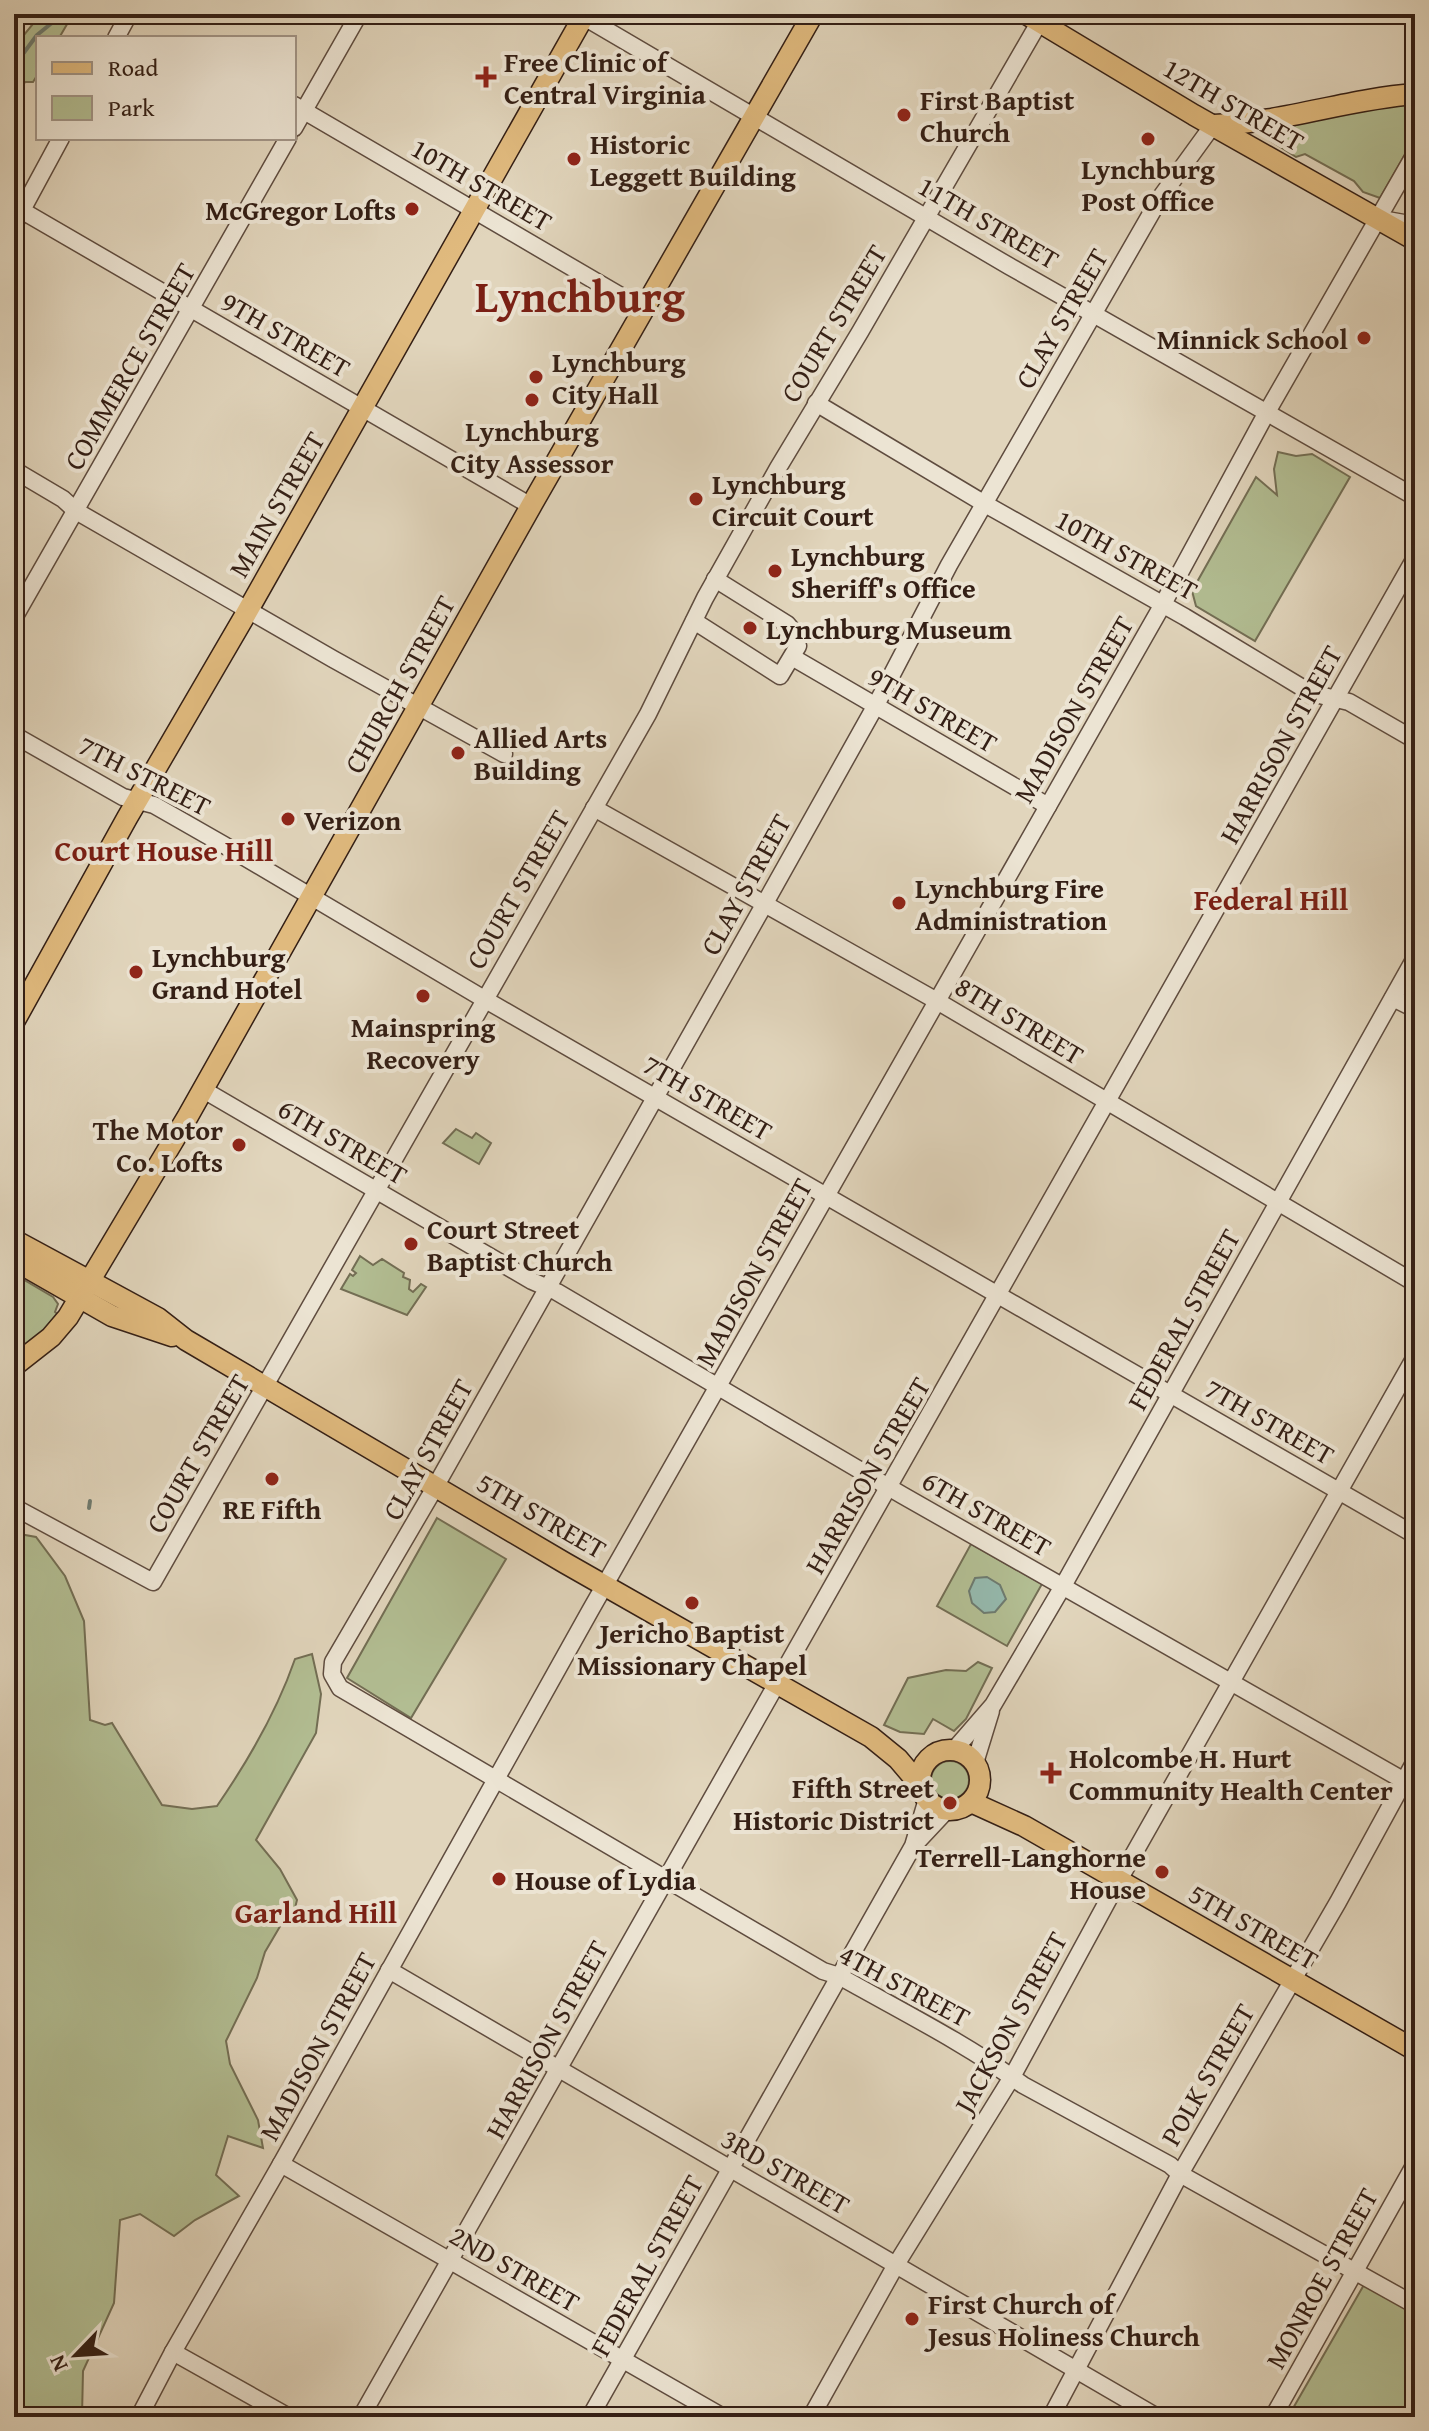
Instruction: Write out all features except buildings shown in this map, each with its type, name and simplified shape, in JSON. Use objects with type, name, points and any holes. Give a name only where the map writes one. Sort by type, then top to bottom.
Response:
[{"type":"main road","name":"CHURCH STREET","points":[[14,1366],[51,1337],[84,1289],[202,1089],[813,14]]},
{"type":"main road","name":"MAIN STREET","points":[[14,1022],[583,15]]},
{"type":"main road","name":"12TH STREET","points":[[1037,16],[1213,125],[1415,240]]},
{"type":"main road","points":[[1213,125],[1247,124],[1380,96],[1415,94]]},
{"type":"main road","name":"5TH STREET","points":[[14,1240],[84,1289],[112,1316],[186,1340],[871,1737],[898,1759],[924,1792]]},
{"type":"main road","name":"5TH STREET","points":[[14,1260],[84,1289]]},
{"type":"main road","name":"5TH STREET","points":[[871,1737],[919,1751],[946,1751]]},
{"type":"main road","points":[[946,1751],[969,1756],[975,1763],[980,1773],[975,1793],[959,1809],[947,1810],[924,1792],[922,1769],[931,1756],[946,1751]]},
{"type":"main road","name":"5TH STREET","points":[[975,1793],[1024,1826],[1415,2050]]},
{"type":"street","points":[[117,36],[129,14]]},
{"type":"street","points":[[299,108],[359,14]]},
{"type":"street","name":"11TH STREET","points":[[583,15],[1093,314],[1415,497]]},
{"type":"street","name":"COURT STREET","points":[[14,1507],[153,1582],[648,714],[715,579],[927,216],[1037,16]]},
{"type":"street","name":"10TH STREET","points":[[299,108],[643,309]]},
{"type":"street","name":"CLAY STREET","points":[[332,1674],[333,1662],[436,1486],[876,705],[949,565],[1160,198],[1213,125]]},
{"type":"street","points":[[16,214],[60,140]]},
{"type":"street","name":"COMMERCE STREET","points":[[14,618],[287,140]]},
{"type":"street","name":"MADISON STREET","points":[[139,2417],[605,1584],[1163,604],[1267,412],[1415,154]]},
{"type":"street","name":"9TH STREET","points":[[16,214],[192,308],[531,506]]},
{"type":"street","points":[[1378,218],[1415,225]]},
{"type":"street","name":"10TH STREET","points":[[816,403],[1311,693],[1349,702],[1415,740]]},
{"type":"street","points":[[14,470],[63,499],[76,511],[248,611],[504,754]]},
{"type":"street","name":"HARRISON STREET","points":[[361,2417],[1415,558]]},
{"type":"street","points":[[694,621],[780,676],[798,646],[787,624],[715,579]]},
{"type":"street","name":"9TH STREET","points":[[792,657],[1048,806]]},
{"type":"street","name":"7TH STREET","points":[[14,735],[123,797],[154,805],[484,999],[1415,1535]]},
{"type":"street","name":"8TH STREET","points":[[594,808],[937,1001],[1415,1283]]},
{"type":"street","name":"FEDERAL STREET","points":[[975,1763],[993,1705],[1063,1586],[1415,958]]},
{"type":"street","points":[[1393,998],[1415,1009]]},
{"type":"street","name":"6TH STREET","points":[[202,1089],[890,1488],[1410,1784]]},
{"type":"street","name":"JACKSON STREET","points":[[811,2417],[897,2263],[1012,2077],[1119,1880],[1415,1357]]},
{"type":"street","name":"4TH STREET","points":[[332,1674],[340,1688],[494,1781],[823,1971],[839,1976],[1170,2165],[1180,2174],[1415,2305]]},
{"type":"street","name":"FEDERAL STREET","points":[[946,1751],[993,1705]]},
{"type":"street","name":"POLK STREET","points":[[1051,2417],[1180,2174],[1410,1784],[1415,1761]]},
{"type":"street","name":"FEDERAL STREET","points":[[913,1846],[924,1792]]},
{"type":"street","name":"FEDERAL STREET","points":[[590,2417],[913,1846],[947,1810]]},
{"type":"street","name":"3RD STREET","points":[[389,1970],[1157,2417]]},
{"type":"street","name":"2ND STREET","points":[[281,2164],[723,2417]]},
{"type":"street","name":"MONROE STREET","points":[[1273,2417],[1415,2164]]},
{"type":"street","points":[[173,2352],[289,2417]]},
{"type":"green space","points":[[41,14],[73,14],[60,36],[36,36],[36,77],[33,82],[25,82],[14,101],[14,47]]},
{"type":"green space","points":[[1415,100],[1415,137],[1380,198],[1363,192],[1354,181],[1305,154],[1296,157],[1266,136],[1268,132],[1351,111]]},
{"type":"green space","points":[[1278,452],[1296,456],[1312,454],[1350,477],[1255,641],[1196,606],[1192,591],[1256,477],[1277,495],[1274,469]]},
{"type":"green space","points":[[456,1129],[472,1138],[476,1133],[491,1143],[479,1164],[443,1143]]},
{"type":"green space","points":[[360,1256],[373,1265],[382,1259],[404,1273],[403,1277],[410,1280],[409,1289],[413,1292],[421,1284],[426,1287],[407,1315],[341,1289],[350,1274],[353,1276],[356,1273],[352,1270]]},
{"type":"green space","points":[[14,1274],[53,1297],[58,1304],[55,1312],[60,1316],[14,1357]]},
{"type":"green space","points":[[437,1518],[506,1559],[411,1718],[347,1678]]},
{"type":"green space","points":[[14,1533],[36,1537],[65,1576],[84,1621],[90,1720],[105,1725],[112,1723],[162,1805],[192,1809],[217,1806],[261,1735],[295,1659],[312,1654],[321,1694],[316,1733],[256,1840],[280,1869],[297,1900],[295,1908],[265,1952],[257,1978],[226,2041],[230,2064],[258,2120],[263,2148],[228,2136],[216,2175],[239,2196],[195,2220],[174,2236],[140,2214],[120,2220],[114,2303],[83,2371],[82,2417],[14,2417]]},
{"type":"green space","points":[[971,1544],[1042,1584],[1007,1646],[937,1606]]},
{"type":"green space","points":[[978,1662],[992,1668],[966,1719],[954,1731],[933,1719],[924,1734],[900,1732],[884,1725],[908,1678],[946,1670],[966,1671]]},
{"type":"green space","points":[[950,1761],[963,1767],[969,1780],[963,1793],[950,1799],[937,1793],[931,1780],[937,1767]]},
{"type":"green space","points":[[1365,2283],[1415,2313],[1415,2417],[1288,2417]]},
{"type":"water","points":[[987,1577],[1000,1585],[1006,1599],[995,1612],[984,1613],[972,1603],[969,1591],[975,1578]]},
{"type":"waterway","points":[[36,36],[58,14]]},
{"type":"waterway","points":[[14,66],[36,36]]},
{"type":"waterway","points":[[89,1508],[90,1501]]},
{"type":"place","name":"Free Clinic of Central Virginia","points":[[486,77]]},
{"type":"place","name":"First Baptist Church","points":[[904,115]]},
{"type":"place","name":"Lynchburg Post Office","points":[[1148,139]]},
{"type":"place","name":"Historic Leggett Building","points":[[574,159]]},
{"type":"place","name":"McGregor Lofts","points":[[412,209]]},
{"type":"place","name":"Minnick School","points":[[1364,338]]},
{"type":"place","name":"Lynchburg City Hall","points":[[536,377]]},
{"type":"place","name":"Lynchburg City Assessor","points":[[532,400]]},
{"type":"place","name":"Lynchburg Circuit Court","points":[[696,499]]},
{"type":"place","name":"Lynchburg Sheriff's Office","points":[[775,571]]},
{"type":"place","name":"Lynchburg Museum","points":[[750,628]]},
{"type":"place","name":"Allied Arts Building","points":[[458,753]]},
{"type":"place","name":"Verizon","points":[[288,819]]},
{"type":"place","name":"Lynchburg Fire Administration","points":[[899,903]]},
{"type":"place","name":"Lynchburg Grand Hotel","points":[[136,972]]},
{"type":"place","name":"Mainspring Recovery","points":[[423,996]]},
{"type":"place","name":"The Motor Co. Lofts","points":[[239,1145]]},
{"type":"place","name":"Court Street Baptist Church","points":[[411,1244]]},
{"type":"place","name":"RE Fifth","points":[[272,1479]]},
{"type":"place","name":"Jericho Baptist Missionary Chapel","points":[[692,1603]]},
{"type":"place","name":"Holcombe H. Hurt Community Health Center","points":[[1051,1773]]},
{"type":"place","name":"Fifth Street Historic District","points":[[950,1803]]},
{"type":"place","name":"Terrell-Langhorne House","points":[[1162,1872]]},
{"type":"place","name":"House of Lydia","points":[[499,1879]]},
{"type":"place","name":"First Church of Jesus Holiness Church","points":[[912,2319]]},
{"type":"district","name":"Lynchburg","points":[[580,296]]},
{"type":"district","name":"Court House Hill","points":[[164,850]]},
{"type":"district","name":"Federal Hill","points":[[1271,899]]},
{"type":"district","name":"Garland Hill","points":[[316,1912]]}]
